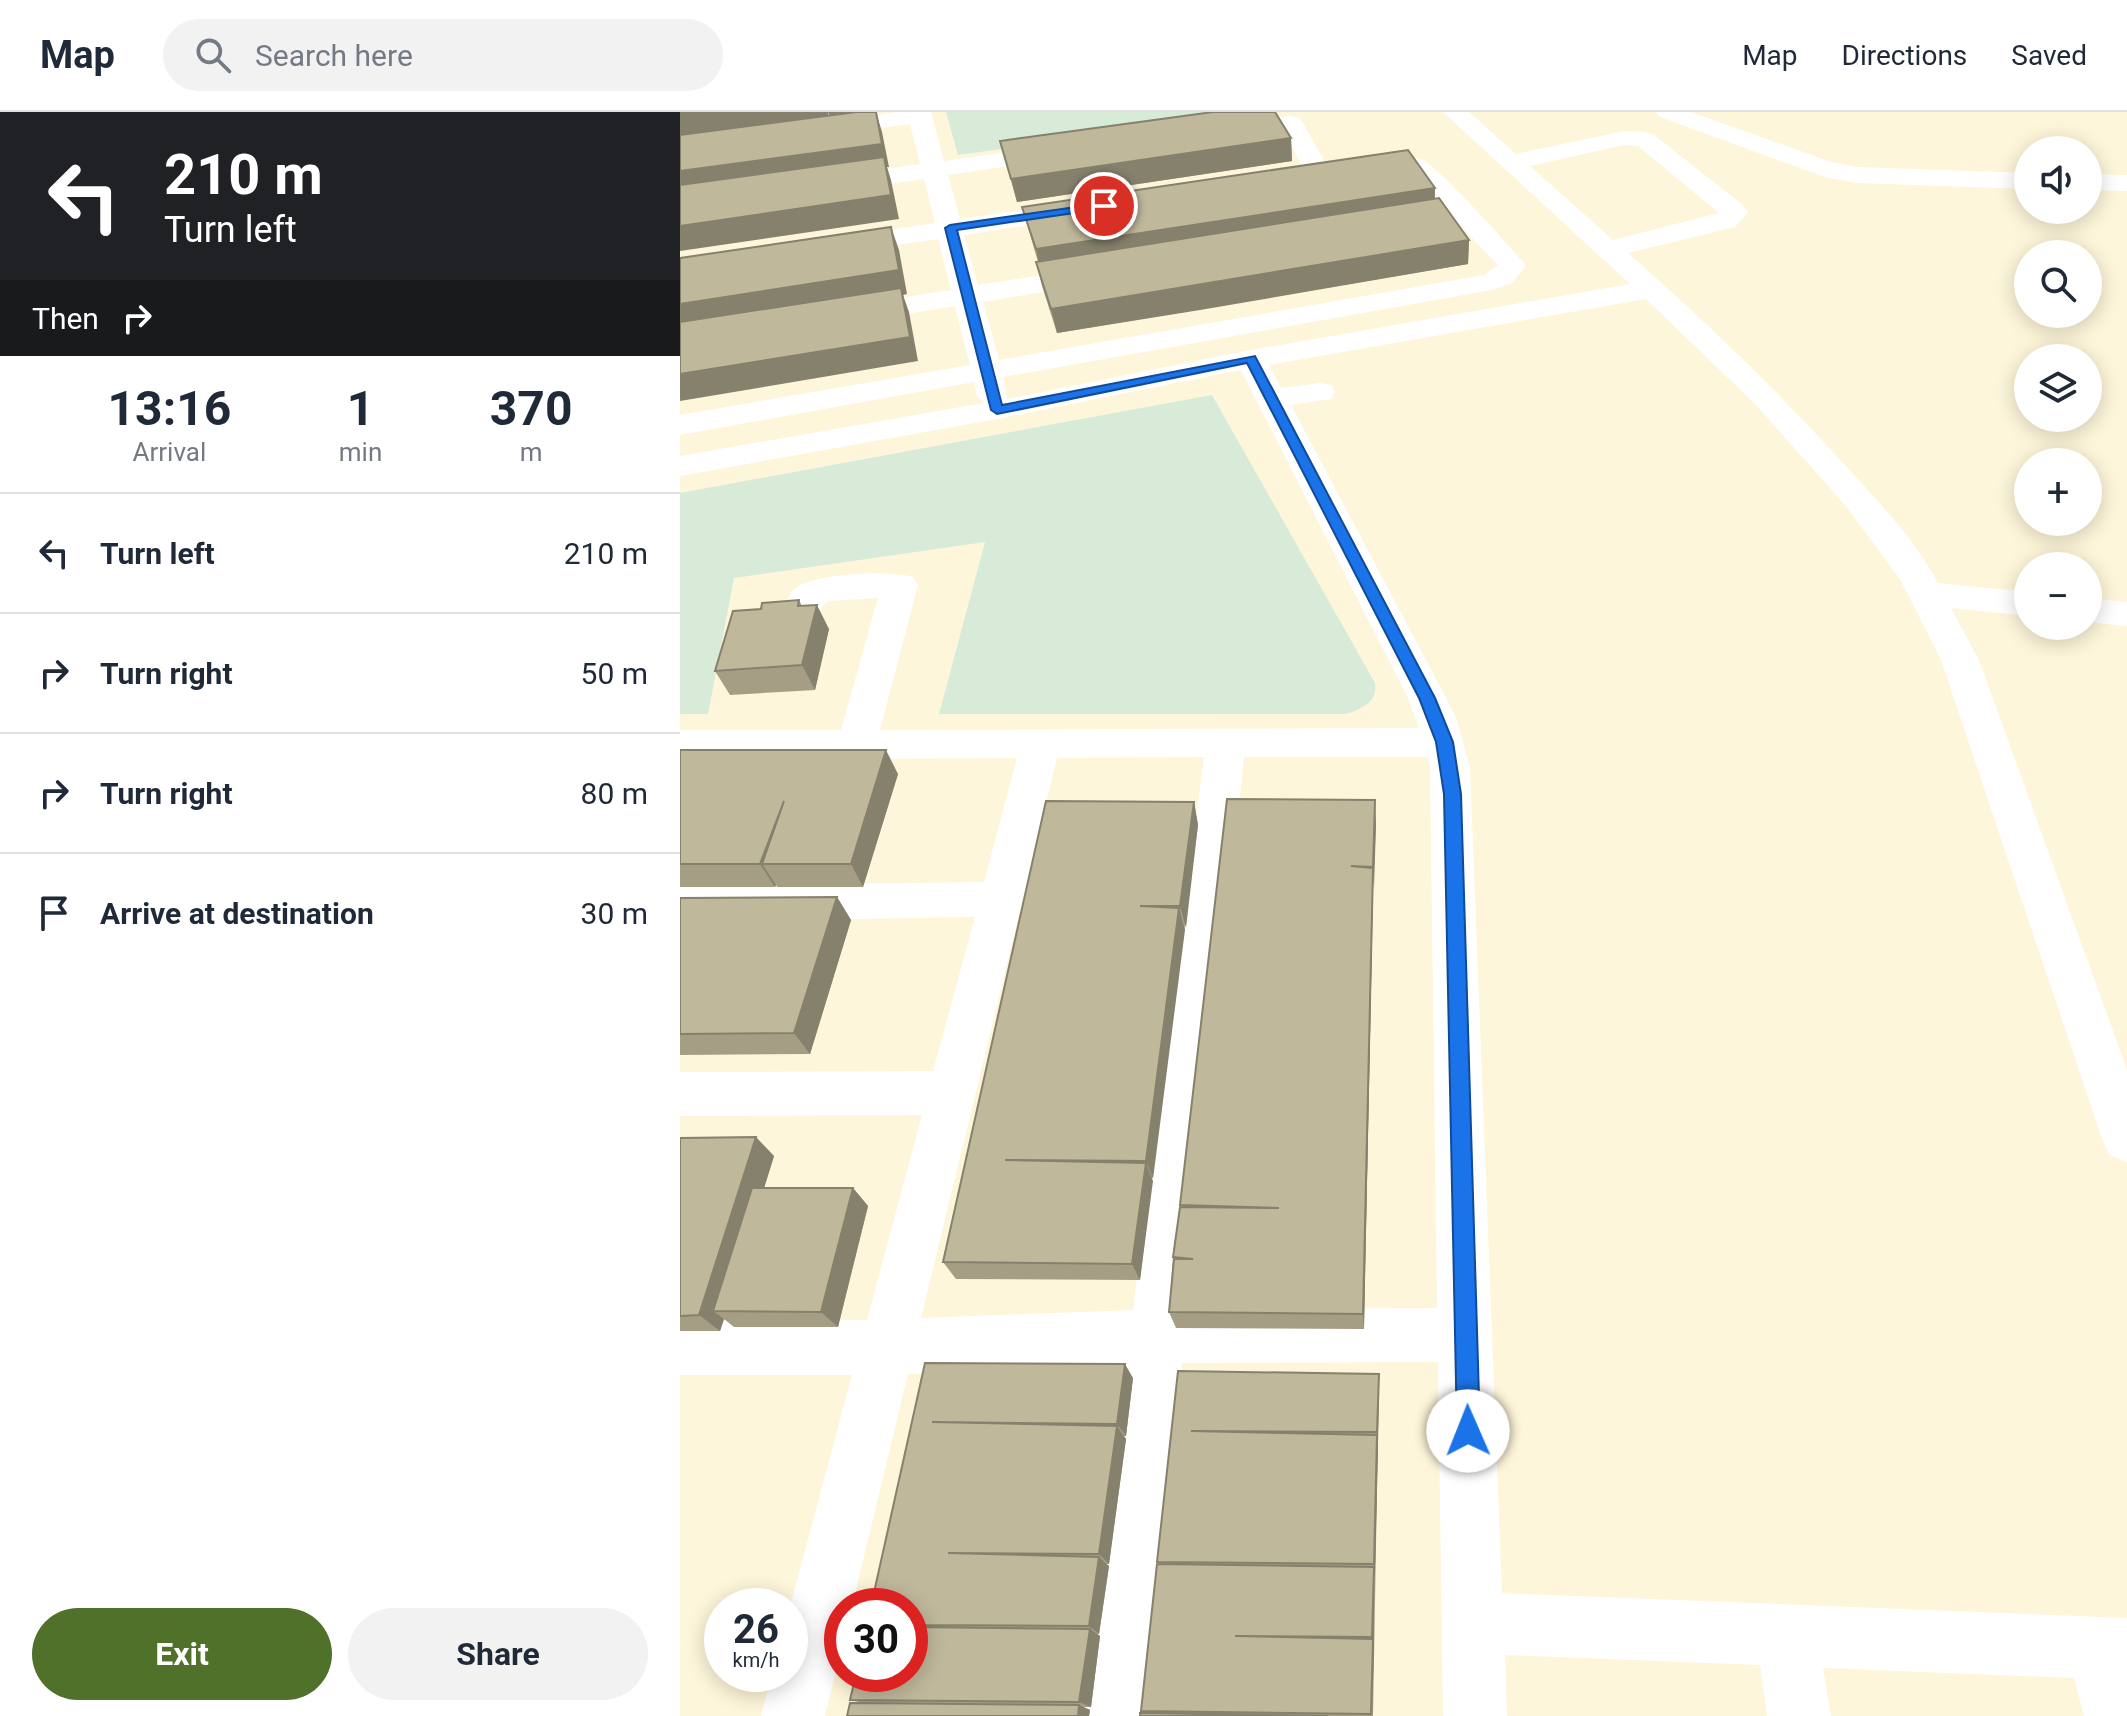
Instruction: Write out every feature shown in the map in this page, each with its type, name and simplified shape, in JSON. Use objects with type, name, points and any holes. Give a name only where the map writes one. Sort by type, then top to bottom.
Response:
[{"type":"street","points":[[1455,112],[1709,340],[1821,457],[1893,542],[1928,594],[1960,660],[2127,1139]]},
{"type":"street","points":[[1668,112],[1825,169],[1871,175],[2014,180]]},
{"type":"street","points":[[800,132],[919,114],[997,410]]},
{"type":"street","points":[[1195,133],[1291,123],[1319,175]]},
{"type":"street","points":[[1514,162],[1624,138],[1644,139],[1735,212],[1726,221],[1609,249]]},
{"type":"street","points":[[814,187],[1088,148]]},
{"type":"street","points":[[680,425],[1492,282],[1512,266],[1421,170],[1408,163],[1288,179]]},
{"type":"street","points":[[2102,182],[2127,183]]},
{"type":"street","points":[[815,249],[1104,206]]},
{"type":"street","points":[[1433,220],[1464,215]]},
{"type":"street","points":[[817,320],[1123,271]]},
{"type":"street","points":[[680,466],[997,410],[1261,378],[1653,289]]},
{"type":"street","points":[[1261,378],[1320,392]]},
{"type":"street","points":[[1261,378],[1427,698],[1444,742],[1453,794],[1475,1716]]},
{"type":"street","points":[[801,621],[806,598],[818,591],[900,585],[857,743]]},
{"type":"street","points":[[1928,594],[2014,603]]},
{"type":"street","points":[[2102,611],[2127,614]]},
{"type":"street","points":[[680,745],[1444,742]]},
{"type":"street","points":[[793,1716],[1041,743]]},
{"type":"street","points":[[1113,1716],[1226,743]]},
{"type":"street","points":[[680,904],[1001,899]]},
{"type":"street","points":[[680,1094],[952,1093]]},
{"type":"street","points":[[680,1348],[887,1347],[1157,1336],[1466,1335]]},
{"type":"street","points":[[1473,1623],[2112,1649],[2116,1716]]},
{"type":"street","points":[[1787,1635],[1799,1716]]},
{"type":"green space","points":[[946,112],[1267,112],[958,155]]},
{"type":"green space","points":[[1212,395],[1375,683],[1374,695],[1362,707],[1345,714],[939,714],[985,542],[734,578],[708,714],[680,714],[680,493]]},
{"type":"building","points":[[876,112],[882,144],[680,171],[680,135]]},
{"type":"building","points":[[1213,112],[1275,112],[1291,138],[1011,179],[1000,141]]},
{"type":"building","points":[[1408,150],[1435,188],[1036,249],[1022,207]]},
{"type":"building","points":[[884,157],[891,195],[680,226],[680,185]]},
{"type":"building","points":[[1439,198],[1469,240],[1051,309],[1036,262]]},
{"type":"building","points":[[891,227],[899,270],[680,304],[680,258]]},
{"type":"building","points":[[901,288],[910,337],[680,374],[680,322]]},
{"type":"building","points":[[799,600],[798,606],[817,605],[802,665],[715,671],[733,611],[761,609],[762,603]]},
{"type":"building","points":[[680,750],[886,750],[851,864],[762,864],[784,801],[760,864],[680,864]]},
{"type":"building","points":[[1227,799],[1375,800],[1373,867],[1351,866],[1373,868],[1363,1314],[1169,1312],[1174,1259],[1193,1259],[1173,1257],[1180,1207],[1279,1208],[1180,1205]]},
{"type":"building","points":[[1046,801],[1194,802],[1180,906],[1140,906],[1179,908],[1146,1161],[1005,1160],[1146,1163],[1132,1264],[943,1262]]},
{"type":"building","points":[[837,897],[794,1033],[680,1034],[680,898]]},
{"type":"building","points":[[756,1137],[699,1315],[680,1316],[680,1138]]},
{"type":"building","points":[[752,1188],[853,1188],[821,1312],[713,1311]]},
{"type":"building","points":[[925,1363],[1125,1364],[1117,1424],[932,1422],[1117,1426],[1099,1554],[948,1553],[1099,1557],[1089,1626],[928,1625],[928,1588],[875,1588]]},
{"type":"building","points":[[1178,1371],[1379,1374],[1377,1432],[1191,1431],[1377,1435],[1374,1564],[1157,1562]]},
{"type":"building","points":[[1157,1564],[1374,1567],[1372,1637],[1235,1636],[1373,1639],[1371,1714],[1141,1711]]},
{"type":"building","points":[[928,1627],[1090,1629],[1079,1702],[850,1700],[852,1692],[928,1692]]},
{"type":"building","points":[[850,1703],[1079,1705],[1078,1716],[847,1716]]},
{"type":"building","points":[[1140,1713],[1328,1716],[1140,1716]]},
{"type":"route","points":[[1104,206],[950,228],[997,410],[1251,359],[1427,698],[1444,742],[1453,794],[1468,1431]]}]
